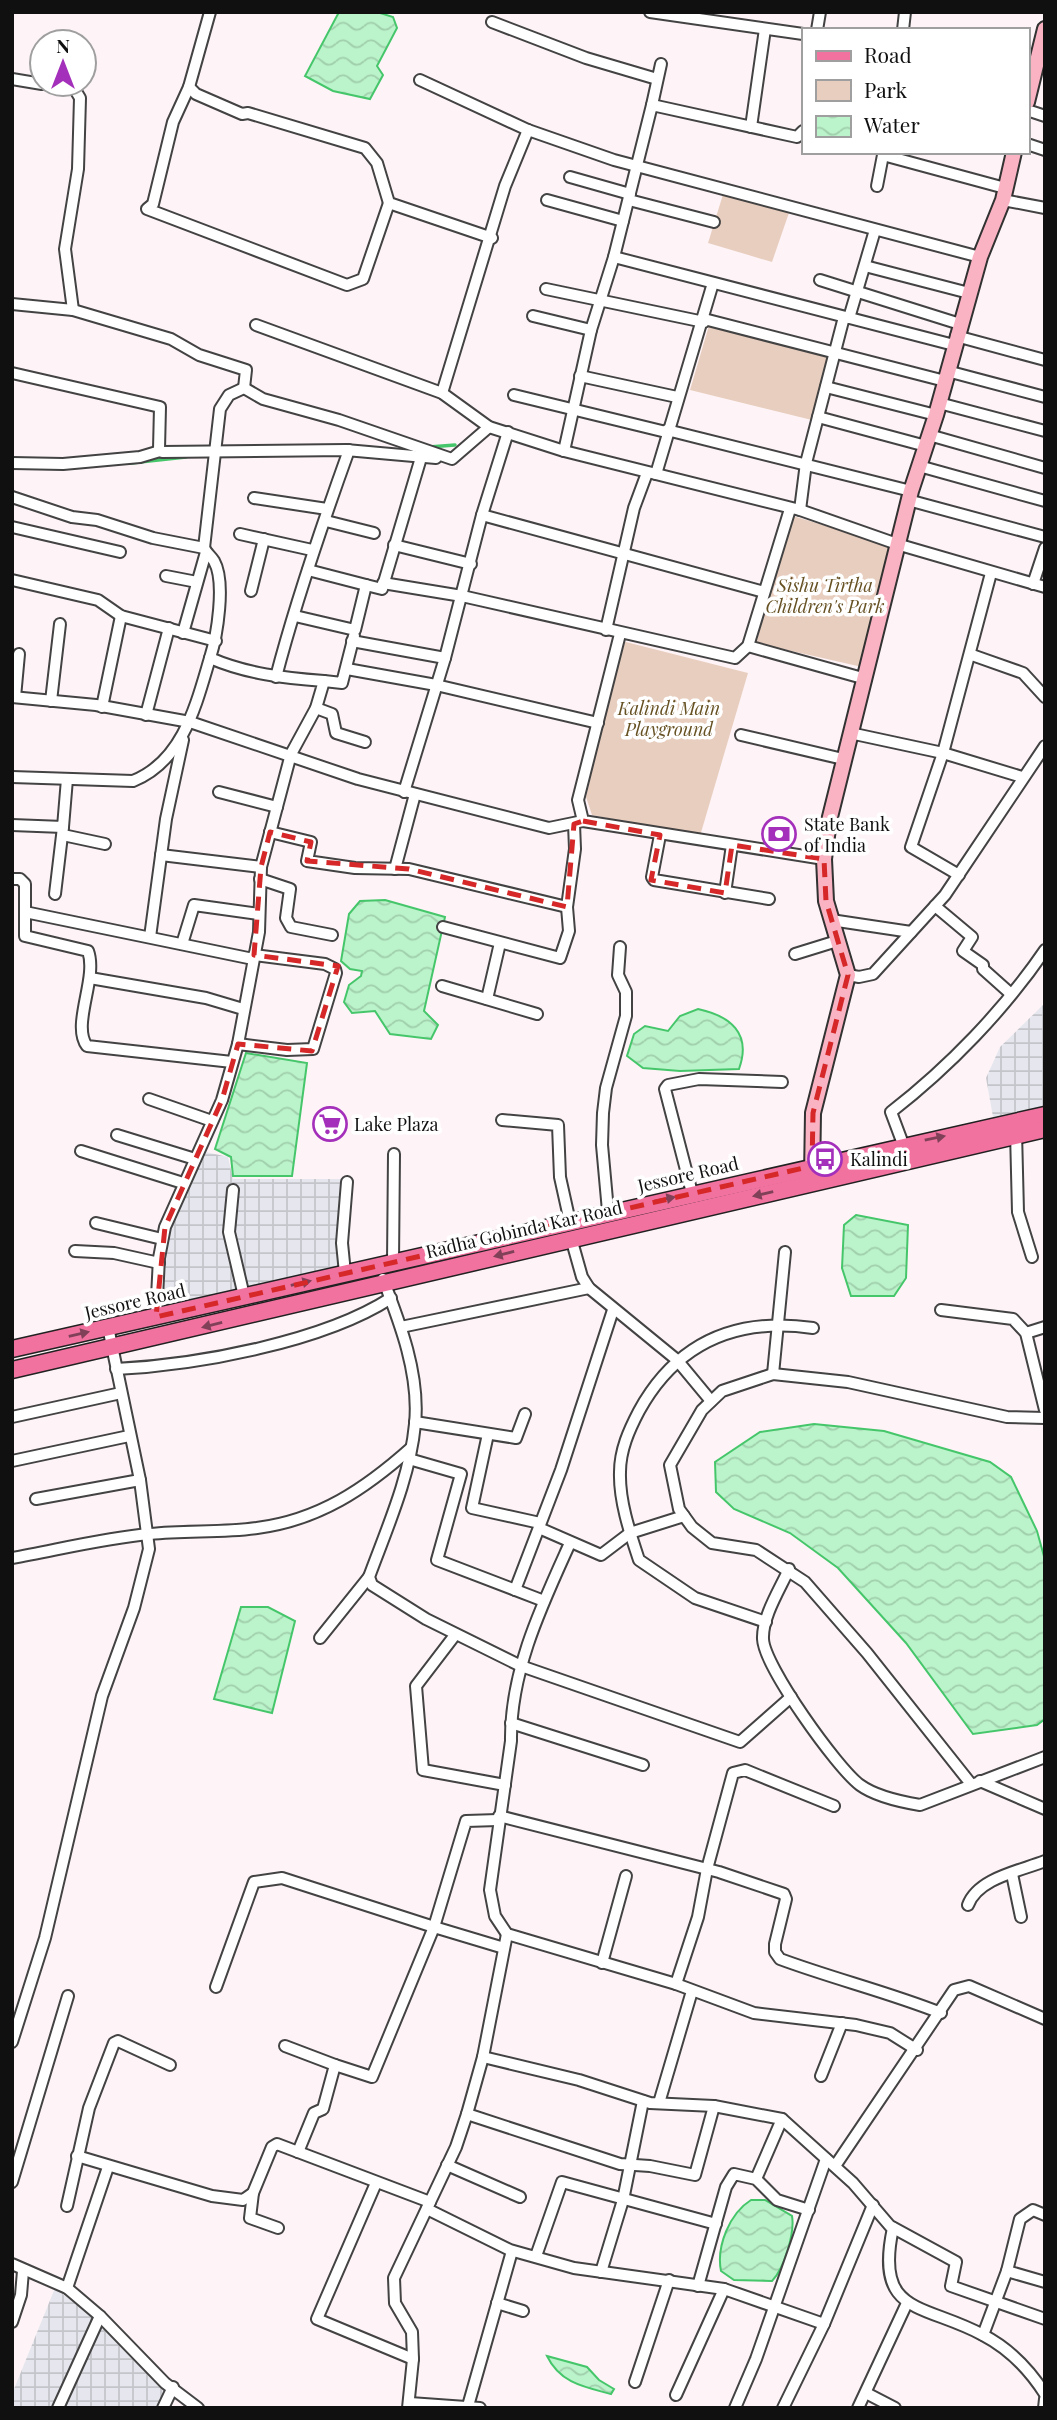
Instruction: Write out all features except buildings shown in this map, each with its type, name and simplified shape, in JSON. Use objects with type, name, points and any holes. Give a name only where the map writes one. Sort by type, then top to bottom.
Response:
[{"type":"main road","name":"Jessore Road","points":[[12,1349],[386,1263],[570,1230],[608,1211],[903,1144],[1016,1127],[1045,1115]]},
{"type":"main road","name":"Radha Gobinda Kar Road","points":[[12,1370],[384,1282],[570,1230],[812,1183],[1016,1127],[1045,1129]]},
{"type":"street","points":[[189,87],[195,94],[242,114],[248,113],[365,148],[377,163],[389,204],[363,279],[347,285],[147,209],[153,204],[173,122],[189,87],[210,12]]},
{"type":"street","points":[[650,12],[802,34]]},
{"type":"street","points":[[492,22],[586,58],[657,79]]},
{"type":"street","points":[[1029,96],[1042,57],[1045,29]]},
{"type":"street","points":[[751,127],[765,30]]},
{"type":"street","points":[[564,451],[591,330],[630,197],[661,64]]},
{"type":"street","points":[[420,80],[528,130],[614,160],[980,257]]},
{"type":"street","points":[[73,310],[65,249],[78,169],[80,98]]},
{"type":"street","points":[[652,105],[797,137],[802,132]]},
{"type":"street","points":[[442,393],[492,238],[505,186],[528,130]]},
{"type":"street","points":[[877,186],[883,154],[1045,208]]},
{"type":"street","points":[[812,1183],[813,1113],[829,1042],[847,988],[848,975],[826,901],[824,859],[843,759],[900,545],[910,496],[980,257],[1004,194],[1014,154]]},
{"type":"street","points":[[570,177],[714,222]]},
{"type":"street","points":[[547,200],[623,221]]},
{"type":"street","points":[[389,204],[492,238]]},
{"type":"street","points":[[383,583],[462,597],[726,659],[741,656],[748,646],[764,592],[795,510],[835,352],[875,230]]},
{"type":"street","points":[[614,257],[846,318],[957,335],[1045,360]]},
{"type":"street","points":[[865,266],[969,293]]},
{"type":"street","points":[[820,280],[857,290],[957,335]]},
{"type":"street","points":[[606,630],[624,551],[704,320],[713,282]]},
{"type":"street","points":[[546,289],[704,320],[835,352],[1045,397]]},
{"type":"street","points":[[12,304],[73,310],[171,339],[199,355],[246,370],[244,388]]},
{"type":"street","points":[[533,316],[591,330]]},
{"type":"street","points":[[256,325],[442,393],[489,427],[564,451],[795,510],[900,545],[1045,587]]},
{"type":"street","points":[[12,373],[160,407],[160,451]]},
{"type":"street","points":[[580,376],[677,397]]},
{"type":"street","points":[[826,387],[1045,431]]},
{"type":"street","points":[[244,388],[263,399],[339,420],[452,459]]},
{"type":"street","points":[[183,633],[205,550],[213,452],[220,409],[229,395],[244,388]]},
{"type":"street","points":[[514,395],[806,463],[1045,537]]},
{"type":"street","points":[[818,417],[1045,468]]},
{"type":"street","points":[[12,463],[63,464],[140,457],[160,451],[349,450],[452,459],[489,427]]},
{"type":"street","points":[[395,869],[436,685],[471,564],[482,515],[508,432]]},
{"type":"street","points":[[276,677],[312,550],[349,450]]},
{"type":"street","points":[[308,570],[382,589],[420,461]]},
{"type":"street","points":[[919,466],[1045,501]]},
{"type":"street","points":[[12,497],[72,517],[205,550],[215,562],[219,587],[216,641],[187,726],[161,855],[150,937]]},
{"type":"street","points":[[254,498],[326,515],[374,533]]},
{"type":"street","points":[[482,515],[624,551],[764,592]]},
{"type":"street","points":[[12,527],[120,552]]},
{"type":"street","points":[[240,534],[312,550]]},
{"type":"street","points":[[251,591],[264,539]]},
{"type":"street","points":[[394,545],[471,564]]},
{"type":"street","points":[[1033,584],[1045,548]]},
{"type":"street","points":[[959,875],[911,847],[972,655],[991,573]]},
{"type":"street","points":[[166,576],[197,582]]},
{"type":"street","points":[[12,580],[98,600],[121,616],[216,641]]},
{"type":"street","points":[[210,658],[232,667],[276,677],[342,683],[366,585]]},
{"type":"street","points":[[102,707],[121,616]]},
{"type":"street","points":[[295,616],[354,635],[445,658]]},
{"type":"street","points":[[51,701],[60,624]]},
{"type":"street","points":[[146,715],[169,628]]},
{"type":"street","points":[[443,927],[560,958],[569,931],[567,907],[579,822],[578,800],[620,634]]},
{"type":"street","points":[[748,646],[866,678]]},
{"type":"street","points":[[19,654],[13,697],[146,715],[290,754],[358,779],[549,828],[579,822],[824,859]]},
{"type":"street","points":[[972,655],[1023,673],[1045,697]]},
{"type":"street","points":[[347,669],[436,685],[598,723]]},
{"type":"street","points":[[156,1317],[162,1239],[183,1183],[222,1100],[238,1044],[254,957],[260,873],[290,754],[316,708],[324,681]]},
{"type":"street","points":[[316,708],[332,714],[336,733],[365,742]]},
{"type":"street","points":[[12,777],[133,781],[151,774],[165,762],[187,726]]},
{"type":"street","points":[[850,733],[943,753],[1022,777]]},
{"type":"street","points":[[741,735],[843,759]]},
{"type":"street","points":[[848,975],[859,977],[873,974],[935,906],[1003,813],[1022,777],[1045,746]]},
{"type":"street","points":[[55,894],[66,779]]},
{"type":"street","points":[[219,792],[277,807]]},
{"type":"street","points":[[12,825],[63,831],[106,844]]},
{"type":"street","points":[[270,832],[311,842],[307,861],[409,869],[567,907]]},
{"type":"street","points":[[660,835],[652,879],[769,899]]},
{"type":"street","points":[[725,893],[732,845]]},
{"type":"street","points":[[161,855],[260,873],[290,889],[286,918],[291,927],[332,935]]},
{"type":"street","points":[[12,879],[24,882],[25,936],[88,951],[90,978],[82,1031],[87,1046],[232,1062]]},
{"type":"street","points":[[182,944],[194,905],[259,914]]},
{"type":"street","points":[[935,906],[972,937],[963,951],[983,964],[983,969],[1011,994]]},
{"type":"street","points":[[25,912],[254,957],[325,964],[335,969],[313,1049],[287,1050],[238,1044]]},
{"type":"street","points":[[831,920],[911,932]]},
{"type":"street","points":[[795,954],[837,941]]},
{"type":"street","points":[[487,999],[499,943]]},
{"type":"street","points":[[608,1211],[602,1145],[603,1114],[606,1088],[626,1016],[626,992],[618,975],[620,947]]},
{"type":"street","points":[[903,1144],[891,1112],[922,1088],[1011,994],[1045,950]]},
{"type":"street","points":[[90,978],[206,998],[243,1009]]},
{"type":"street","points":[[442,986],[537,1014]]},
{"type":"street","points":[[692,1193],[665,1089],[668,1085],[699,1079],[782,1082]]},
{"type":"street","points":[[149,1099],[212,1121]]},
{"type":"street","points":[[502,1120],[558,1125],[560,1177],[582,1277],[589,1288],[613,1310],[677,1360],[711,1401]]},
{"type":"street","points":[[1016,1127],[1018,1212],[1032,1257]]},
{"type":"street","points":[[117,1135],[195,1158]]},
{"type":"street","points":[[81,1151],[183,1183]]},
{"type":"street","points":[[320,1638],[369,1577],[410,1453],[415,1422],[408,1350],[384,1282],[394,1154]]},
{"type":"street","points":[[345,1273],[342,1243],[347,1182]]},
{"type":"street","points":[[233,1190],[229,1232],[244,1296]]},
{"type":"street","points":[[96,1223],[162,1239]]},
{"type":"street","points":[[75,1251],[114,1253],[159,1263]]},
{"type":"street","points":[[773,1374],[785,1252]]},
{"type":"street","points":[[401,1327],[589,1288]]},
{"type":"street","points":[[116,1369],[185,1361],[317,1333],[372,1311],[391,1298]]},
{"type":"street","points":[[515,1590],[561,1470],[613,1310]]},
{"type":"street","points":[[941,1310],[1013,1319],[1026,1332],[1045,1410]]},
{"type":"street","points":[[766,1622],[695,1598],[639,1560],[630,1533],[620,1473],[623,1450],[650,1391],[677,1360],[708,1340],[734,1331],[778,1324],[813,1328]]},
{"type":"street","points":[[12,2042],[45,1938],[102,1696],[145,1574],[149,1549],[140,1480],[108,1327]]},
{"type":"street","points":[[1026,1332],[1045,1327]]},
{"type":"street","points":[[1045,1418],[1006,1416],[848,1382],[773,1374],[722,1391],[711,1401],[685,1436],[670,1465],[679,1509],[712,1543],[756,1550],[789,1569],[805,1582],[867,1653],[975,1783],[1045,1809]]},
{"type":"street","points":[[12,1417],[121,1393]]},
{"type":"street","points":[[415,1422],[516,1438],[525,1414]]},
{"type":"street","points":[[488,1434],[472,1508],[539,1525],[570,1543],[601,1555],[630,1533],[684,1516]]},
{"type":"street","points":[[12,1461],[129,1436]]},
{"type":"street","points":[[12,1558],[148,1534],[257,1528],[308,1517],[347,1498],[410,1453]]},
{"type":"street","points":[[410,1453],[461,1474],[438,1560],[544,1601]]},
{"type":"street","points":[[36,1499],[140,1480]]},
{"type":"street","points":[[570,1543],[544,1601],[521,1665],[511,1723],[490,1890],[495,1916],[507,1934],[676,1984],[754,2012],[842,2023],[890,2033],[917,2050]]},
{"type":"street","points":[[789,1569],[766,1622],[763,1639],[765,1649],[781,1684],[860,1785],[903,1802],[920,1805],[1045,1757]]},
{"type":"street","points":[[369,1577],[381,1592],[456,1635],[521,1665],[740,1742],[791,1697]]},
{"type":"street","points":[[456,1635],[416,1686],[423,1770],[505,1785]]},
{"type":"street","points":[[511,1723],[643,1765]]},
{"type":"street","points":[[676,1984],[698,1917],[707,1869],[733,1773],[745,1770],[834,1806]]},
{"type":"street","points":[[285,2046],[372,2077],[434,1927],[466,1821],[499,1818],[707,1869],[786,1896],[775,1944],[775,1952],[780,1959],[840,1982],[891,1993],[942,2013]]},
{"type":"street","points":[[968,1905],[980,1886],[1045,1861]]},
{"type":"street","points":[[1012,1874],[1021,1917]]},
{"type":"street","points":[[602,1963],[626,1876]]},
{"type":"street","points":[[216,1987],[254,1882],[282,1878],[504,1948]]},
{"type":"street","points":[[507,1934],[483,2057],[467,2114],[447,2165],[394,2278],[393,2292],[412,2332],[413,2359],[409,2405],[476,2407],[497,2303],[512,2251]]},
{"type":"street","points":[[735,2408],[756,2359],[809,2210],[831,2163],[917,2050],[954,1990],[969,1986],[1045,2019]]},
{"type":"street","points":[[659,2103],[692,1991]]},
{"type":"street","points":[[12,2182],[68,1996]]},
{"type":"street","points":[[821,2077],[842,2023]]},
{"type":"street","points":[[66,2206],[89,2108],[114,2042],[118,2041],[170,2064]]},
{"type":"street","points":[[483,2057],[579,2080],[643,2101],[714,2106],[782,2119],[831,2163],[893,2228],[956,2262],[951,2286],[1045,2319]]},
{"type":"street","points":[[298,2152],[314,2113],[323,2109],[335,2065]]},
{"type":"street","points":[[601,2272],[623,2200],[643,2101]]},
{"type":"street","points":[[467,2114],[620,2164],[695,2175],[714,2106]]},
{"type":"street","points":[[756,2179],[782,2119]]},
{"type":"street","points":[[278,2228],[250,2218],[253,2193],[274,2145],[298,2152],[428,2205],[512,2251],[574,2268],[724,2289],[824,2324]]},
{"type":"street","points":[[77,2156],[212,2196],[243,2200],[253,2193]]},
{"type":"street","points":[[447,2165],[520,2197]]},
{"type":"street","points":[[67,2288],[108,2167]]},
{"type":"street","points":[[698,2286],[726,2187],[734,2174],[756,2179],[777,2200],[809,2210]]},
{"type":"street","points":[[536,2256],[562,2182],[716,2224]]},
{"type":"street","points":[[376,2183],[317,2319],[413,2359]]},
{"type":"street","points":[[783,2408],[824,2324],[873,2205]]},
{"type":"street","points":[[983,2335],[1007,2271],[1012,2240],[1020,2219],[1033,2210],[1045,2216]]},
{"type":"street","points":[[893,2228],[887,2257],[891,2285],[908,2303],[983,2335],[1027,2367],[1045,2397],[1044,2408]]},
{"type":"street","points":[[12,2264],[67,2288],[100,2316],[165,2383],[198,2408]]},
{"type":"street","points":[[12,2322],[21,2295],[23,2271]]},
{"type":"street","points":[[1007,2271],[1045,2282]]},
{"type":"street","points":[[635,2382],[668,2280]]},
{"type":"street","points":[[676,2395],[724,2289]]},
{"type":"street","points":[[497,2303],[523,2311]]},
{"type":"street","points":[[858,2408],[908,2303]]},
{"type":"street","points":[[58,2408],[100,2316]]},
{"type":"street","points":[[163,2408],[173,2387]]},
{"type":"street","points":[[866,2393],[895,2408]]},
{"type":"highlighted area","points":[[583,821],[660,835],[651,880],[725,893],[732,845],[824,859],[826,901],[848,975],[813,1113],[812,1166],[156,1317],[165,1227],[222,1100],[238,1044],[312,1051],[338,966],[254,955],[261,867],[270,832],[311,842],[307,861],[409,869],[567,907],[574,824]]},
{"type":"shaded area","points":[[1045,1003],[1045,1107],[993,1117],[986,1078],[1000,1047]]},
{"type":"shaded area","points":[[202,1151],[228,1157],[233,1179],[341,1179],[337,1243],[340,1270],[162,1308],[165,1239]]},
{"type":"shaded area","points":[[55,2288],[104,2326],[166,2387],[157,2408],[12,2408],[12,2394]]},
{"type":"green space","points":[[725,188],[791,207],[772,262],[708,243]]},
{"type":"green space","points":[[710,322],[836,353],[820,422],[690,390]]},
{"type":"green space","name":"Sishu Tirtha Children's Park","points":[[793,516],[892,546],[862,667],[756,643]]},
{"type":"green space","name":"Kalindi Main Playground","points":[[622,641],[748,673],[700,836],[592,815],[586,797]]},
{"type":"water","points":[[339,12],[377,12],[393,17],[397,28],[377,66],[383,75],[370,99],[333,91],[305,76]]},
{"type":"water","points":[[385,900],[445,917],[424,1011],[438,1025],[431,1039],[390,1034],[375,1011],[352,1013],[344,1002],[349,985],[361,976],[362,971],[350,969],[341,961],[349,914],[360,901]]},
{"type":"water","points":[[698,1009],[720,1016],[735,1028],[743,1045],[739,1069],[680,1071],[643,1068],[627,1056],[634,1034],[645,1026],[668,1031],[680,1016]]},
{"type":"water","points":[[246,1053],[307,1063],[292,1176],[233,1176],[231,1157],[215,1149]]},
{"type":"water","points":[[856,1215],[908,1225],[906,1278],[894,1296],[851,1296],[842,1268],[844,1225]]},
{"type":"water","points":[[814,1424],[884,1431],[990,1462],[1011,1477],[1037,1531],[1045,1560],[1045,1719],[1037,1725],[973,1734],[906,1643],[838,1568],[790,1533],[734,1509],[716,1492],[715,1462],[760,1432]]},
{"type":"water","points":[[241,1607],[268,1607],[295,1621],[272,1713],[214,1699]]},
{"type":"water","points":[[751,2200],[765,2200],[792,2216],[788,2250],[772,2281],[734,2280],[721,2271],[721,2251],[726,2231],[737,2213]]},
{"type":"water","points":[[547,2356],[587,2367],[599,2380],[614,2389],[611,2394],[574,2382],[559,2372]]},
{"type":"waterway","points":[[429,447],[455,445]]},
{"type":"waterway","points":[[131,463],[186,457]]},
{"type":"place","name":"State Bank of India","points":[[779,834]]},
{"type":"place","name":"Lake Plaza","points":[[330,1124]]},
{"type":"place","name":"Kalindi","points":[[825,1159]]}]
